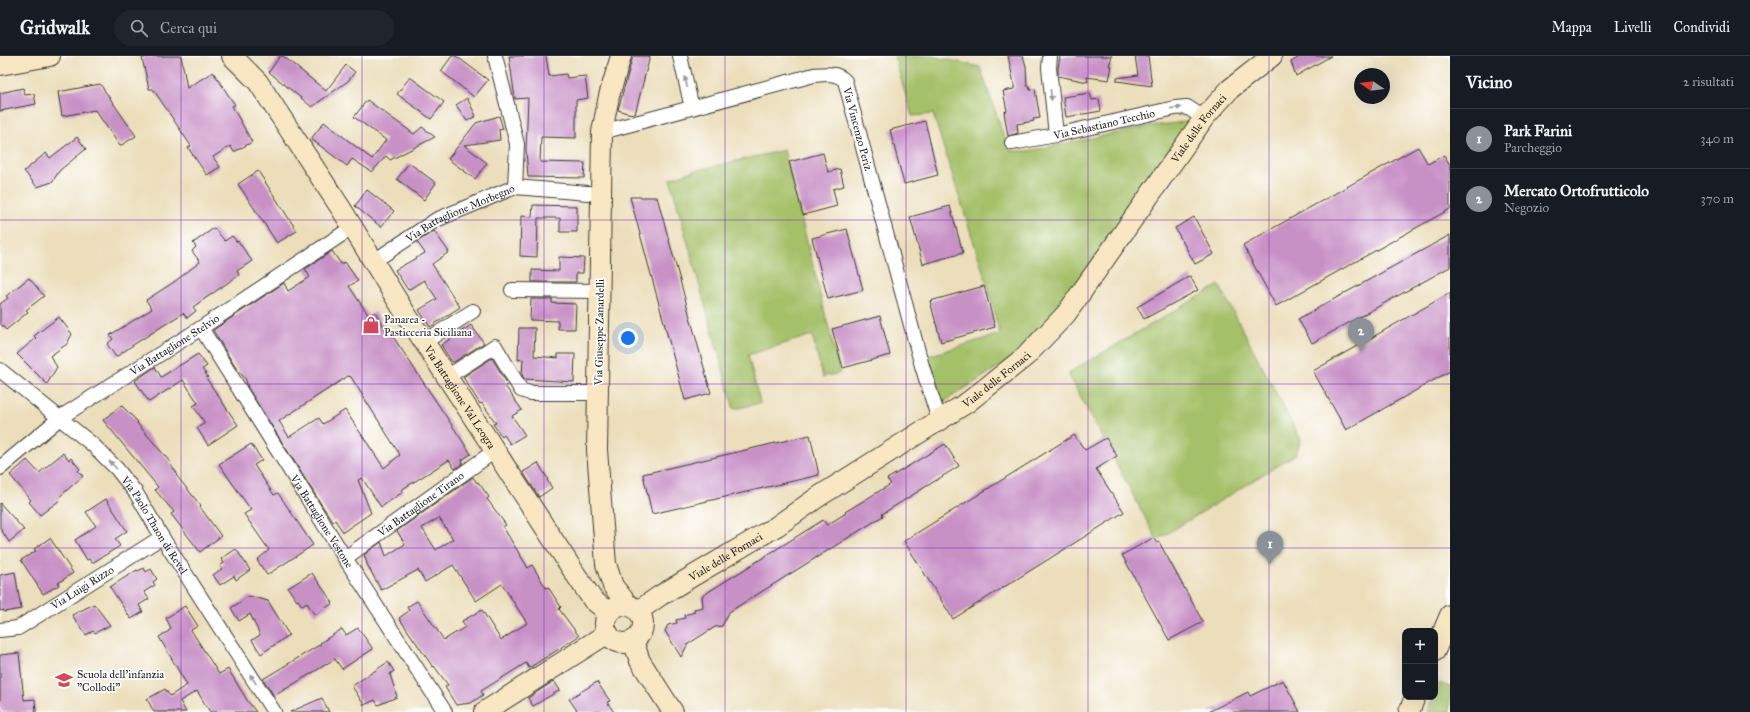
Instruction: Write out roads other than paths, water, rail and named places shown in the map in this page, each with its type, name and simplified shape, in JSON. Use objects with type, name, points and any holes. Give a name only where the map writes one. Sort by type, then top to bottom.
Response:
[{"type":"street","points":[[0,65],[50,56]]},
{"type":"street","name":"Via Battaglione Val Leogra","points":[[232,56],[253,75],[353,226],[424,342],[589,594],[593,600],[609,613]]},
{"type":"street","name":"Via Battaglione Val Leogra","points":[[248,56],[253,75]]},
{"type":"street","points":[[495,56],[518,144],[515,187]]},
{"type":"street","name":"Via Giuseppe Zanardelli","points":[[622,56],[609,96],[602,132],[597,450],[606,564],[613,586],[633,608]]},
{"type":"street","points":[[680,56],[692,108]]},
{"type":"street","name":"Via Sebastiano Tecchio","points":[[1050,56],[1049,68],[1056,135],[1175,108],[1187,107],[1204,118]]},
{"type":"street","name":"Viale delle Fornaci","points":[[633,608],[661,595],[777,526],[818,497],[968,402],[1026,356],[1066,314],[1204,118],[1230,89],[1272,56]]},
{"type":"street","name":"Via Vincenzo Periz","points":[[602,132],[814,75],[825,74],[841,77],[845,82],[922,366],[939,420]]},
{"type":"street","points":[[1012,143],[1056,135]]},
{"type":"street","name":"Via Battaglione Morbegno","points":[[374,261],[436,220],[515,187],[600,194]]},
{"type":"street","name":"Via Battaglione Stelvio","points":[[0,468],[61,417],[201,328],[353,226]]},
{"type":"street","points":[[512,290],[599,291]]},
{"type":"street","points":[[424,342],[473,311]]},
{"type":"street","name":"Via Battaglione Vestone","points":[[201,328],[345,558],[445,712]]},
{"type":"street","points":[[447,377],[495,346],[521,390],[530,393],[598,393]]},
{"type":"street","name":"Via Paolo Thaon di Revel","points":[[0,370],[61,417],[93,445],[117,469],[136,493],[274,712]]},
{"type":"street","name":"Via Battaglione Tirano","points":[[345,558],[496,450]]},
{"type":"street","name":"Via Luigi Rizzo","points":[[0,630],[18,628],[162,536]]},
{"type":"street","points":[[620,605],[633,608],[643,619],[643,627],[640,636],[633,641],[625,643],[618,642],[612,638],[608,632],[606,622],[609,613],[620,605]]},
{"type":"street","points":[[1438,644],[1450,615]]},
{"type":"street","points":[[484,712],[608,632]]},
{"type":"street","points":[[633,641],[640,661],[673,712]]},
{"type":"street","points":[[1409,712],[1414,700]]},
{"type":"place","name":"Panarea - Pasticceria Siciliana","points":[[371,325]]},
{"type":"place","name":"Mercato Ortofrutticolo","points":[[1361,351]]},
{"type":"place","name":"Park Farini","points":[[1270,564]]},
{"type":"place","name":"Scuola dell'infanzia \"Collodi\"","points":[[64,680]]}]
